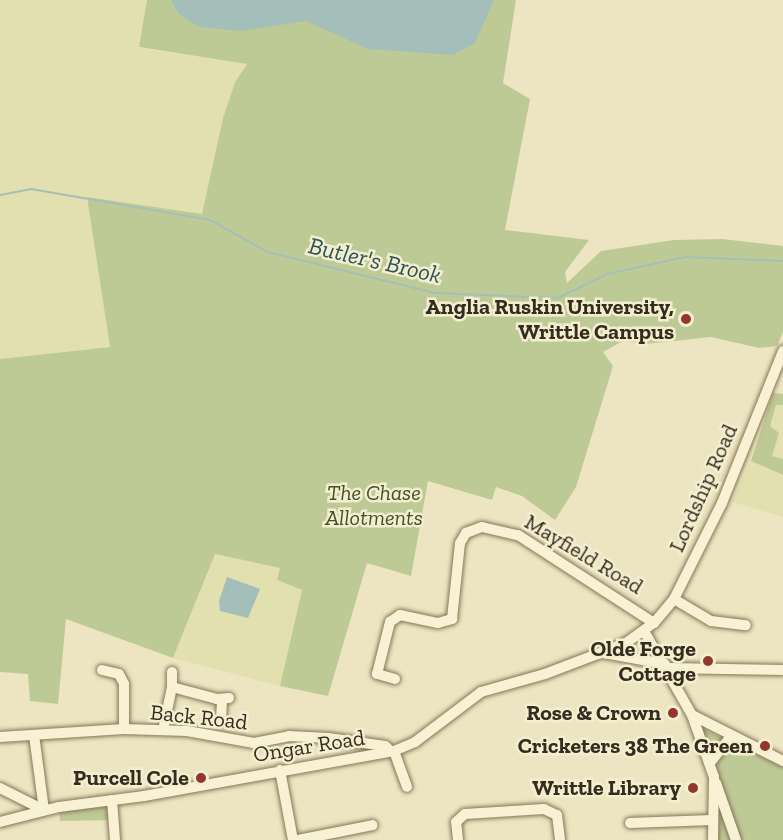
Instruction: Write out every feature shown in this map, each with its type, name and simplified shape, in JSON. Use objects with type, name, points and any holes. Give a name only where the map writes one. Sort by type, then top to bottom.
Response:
[{"type":"street","name":"Lordship Road","points":[[644,631],[674,600],[722,503],[783,351]]},
{"type":"street","name":"Mayfield Road","points":[[395,679],[377,674],[390,622],[400,615],[438,623],[452,619],[460,543],[466,532],[482,527],[518,535],[654,623]]},
{"type":"street","points":[[674,600],[711,621],[746,625]]},
{"type":"street","points":[[644,631],[667,666],[682,703],[692,715],[730,738],[783,761]]},
{"type":"street","name":"Ongar Road","points":[[0,822],[44,810],[393,751],[415,742],[481,692],[545,674],[604,652],[644,631]]},
{"type":"street","points":[[604,652],[667,666],[783,670]]},
{"type":"street","points":[[102,670],[119,674],[124,684],[124,729]]},
{"type":"street","points":[[163,730],[172,687],[172,672]]},
{"type":"street","points":[[172,687],[226,699],[221,720]]},
{"type":"street","points":[[692,715],[736,840]]},
{"type":"street","name":"Back Road","points":[[0,737],[124,729],[163,730],[200,732],[254,743],[289,736],[328,738],[385,746],[393,751]]},
{"type":"street","points":[[34,735],[44,810]]},
{"type":"street","points":[[710,764],[730,738]]},
{"type":"street","points":[[393,751],[407,787]]},
{"type":"street","points":[[279,770],[293,840]]},
{"type":"street","points":[[713,840],[714,777]]},
{"type":"street","points":[[0,788],[44,810]]},
{"type":"street","points":[[112,800],[115,840]]},
{"type":"street","points":[[458,840],[456,822],[465,814],[544,809],[557,815],[560,840]]},
{"type":"street","points":[[630,823],[712,820]]},
{"type":"street","points":[[298,840],[373,825]]},
{"type":"shaded area","points":[[0,0],[147,0],[139,48],[247,63],[235,82],[223,118],[202,214],[87,197],[110,347],[0,359]]},
{"type":"shaded area","points":[[776,405],[783,405],[783,459],[772,456],[770,426]]},
{"type":"shaded area","points":[[751,461],[783,475],[783,517],[732,502]]},
{"type":"shaded area","points":[[215,554],[280,568],[277,580],[302,590],[280,686],[173,658]]},
{"type":"green space","name":"The Chase Allotments","points":[[147,0],[516,0],[503,83],[530,99],[505,230],[589,240],[565,272],[567,283],[601,251],[674,240],[722,239],[783,246],[783,332],[777,346],[759,348],[711,337],[646,344],[623,341],[603,352],[613,366],[576,487],[555,520],[522,496],[496,487],[492,500],[428,481],[411,576],[367,563],[328,696],[280,686],[302,590],[277,580],[280,568],[215,554],[173,658],[66,619],[58,704],[30,701],[28,674],[0,672],[0,359],[110,347],[87,197],[202,214],[223,118],[235,82],[247,64],[139,47]]},
{"type":"green space","points":[[773,393],[783,394],[783,405],[776,405],[770,426],[779,433],[772,456],[783,459],[783,475],[751,461]]},
{"type":"green space","points":[[699,727],[783,767],[783,840],[716,840],[716,792]]},
{"type":"green space","points":[[112,800],[113,820],[60,821],[59,807]]},
{"type":"water","points":[[171,0],[494,0],[475,43],[453,55],[368,49],[306,21],[240,31],[199,27],[179,14]]},
{"type":"water","points":[[227,577],[260,589],[248,618],[220,611],[219,601]]},
{"type":"waterway","name":"Butler's Brook","points":[[0,195],[31,189],[210,220],[268,252],[435,293],[558,298],[607,274],[685,257],[783,261]]},
{"type":"place","name":"Anglia Ruskin University, Writtle Campus","points":[[686,319]]},
{"type":"place","name":"Olde Forge Cottage","points":[[708,661]]},
{"type":"place","name":"Rose & Crown","points":[[673,713]]},
{"type":"place","name":"Cricketers 38 The Green","points":[[765,746]]},
{"type":"place","name":"Purcell Cole","points":[[201,778]]},
{"type":"place","name":"Writtle Library","points":[[693,788]]}]
